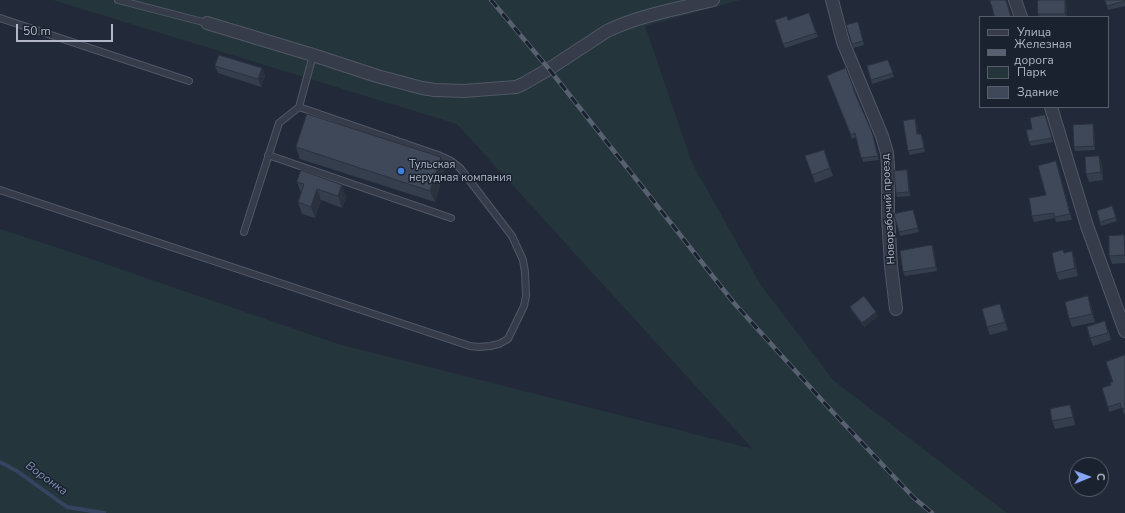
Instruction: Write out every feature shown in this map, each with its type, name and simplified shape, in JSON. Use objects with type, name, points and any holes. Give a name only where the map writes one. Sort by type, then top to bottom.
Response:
[{"type":"street","points":[[207,24],[313,55],[377,76],[428,89],[464,92],[511,88],[523,84],[607,31],[626,22],[713,0]]},
{"type":"street","name":"Новорабочий проезд","points":[[832,0],[843,42],[882,136],[887,153],[888,215],[891,266],[896,308]]},
{"type":"street","points":[[1015,0],[1021,16]]},
{"type":"street","points":[[1051,108],[1087,226],[1125,331]]},
{"type":"lane","points":[[118,0],[207,24]]},
{"type":"lane","points":[[0,18],[189,81]]},
{"type":"lane","points":[[244,232],[279,123],[299,107],[313,55]]},
{"type":"lane","points":[[0,190],[470,346],[490,346],[499,344],[508,339],[524,306],[526,284],[523,260],[512,236],[460,168],[451,160],[438,155],[299,107]]},
{"type":"lane","points":[[268,155],[451,218]]},
{"type":"green space","points":[[53,0],[740,0],[645,26],[692,163],[760,284],[833,380],[1007,513],[0,513],[0,229],[338,344],[753,449],[457,124]]},
{"type":"building","points":[[990,0],[1006,0],[1011,16],[995,16]]},
{"type":"building","points":[[1038,0],[1065,0],[1065,14],[1038,14]]},
{"type":"building","points":[[1105,0],[1125,0],[1125,1],[1107,6]]},
{"type":"building","points":[[809,13],[816,33],[783,44],[775,20],[787,16],[788,20]]},
{"type":"building","points":[[858,22],[863,41],[852,44],[846,25]]},
{"type":"building","points":[[219,55],[262,68],[258,79],[215,66]]},
{"type":"building","points":[[888,60],[893,73],[871,80],[867,66]]},
{"type":"building","points":[[846,68],[853,89],[872,132],[878,156],[861,158],[855,133],[851,135],[827,76]]},
{"type":"building","points":[[307,114],[441,157],[430,191],[296,147]]},
{"type":"building","points":[[1045,115],[1052,138],[1029,142],[1026,130],[1032,129],[1030,118]]},
{"type":"building","points":[[915,119],[917,134],[921,134],[924,148],[908,151],[903,121]]},
{"type":"building","points":[[1093,124],[1094,146],[1074,147],[1073,125]]},
{"type":"building","points":[[824,150],[830,168],[812,175],[805,156]]},
{"type":"building","points":[[1099,156],[1101,172],[1086,174],[1085,157]]},
{"type":"building","points":[[1056,161],[1070,214],[1054,217],[1054,213],[1032,216],[1029,198],[1046,195],[1038,166]]},
{"type":"building","points":[[301,170],[342,185],[338,196],[317,189],[311,207],[298,202],[304,184],[297,182]]},
{"type":"building","points":[[907,170],[909,192],[896,193],[894,171]]},
{"type":"building","points":[[1112,206],[1116,217],[1100,222],[1097,211]]},
{"type":"building","points":[[913,210],[918,228],[899,232],[894,214]]},
{"type":"building","points":[[1124,235],[1125,255],[1109,256],[1109,236]]},
{"type":"building","points":[[932,245],[936,267],[903,272],[900,251]]},
{"type":"building","points":[[1063,250],[1064,253],[1072,251],[1075,268],[1056,273],[1052,253]]},
{"type":"building","points":[[864,296],[876,312],[862,323],[850,307]]},
{"type":"building","points":[[1088,296],[1092,314],[1069,319],[1065,302]]},
{"type":"building","points":[[1000,304],[1005,322],[987,327],[982,309]]},
{"type":"building","points":[[1105,321],[1108,333],[1090,338],[1087,327]]},
{"type":"building","points":[[1125,355],[1125,408],[1122,409],[1120,403],[1108,407],[1102,388],[1111,385],[1110,382],[1113,382],[1106,362]]},
{"type":"building","points":[[1070,405],[1073,417],[1052,421],[1050,409]]},
{"type":"waterway","name":"Воронка","points":[[0,462],[17,471],[67,507],[104,513]]},
{"type":"railway","points":[[491,0],[549,69],[734,303],[829,408],[914,498],[932,513]]},
{"type":"place","name":"Тульская нерудная компания","points":[[401,171]]}]
